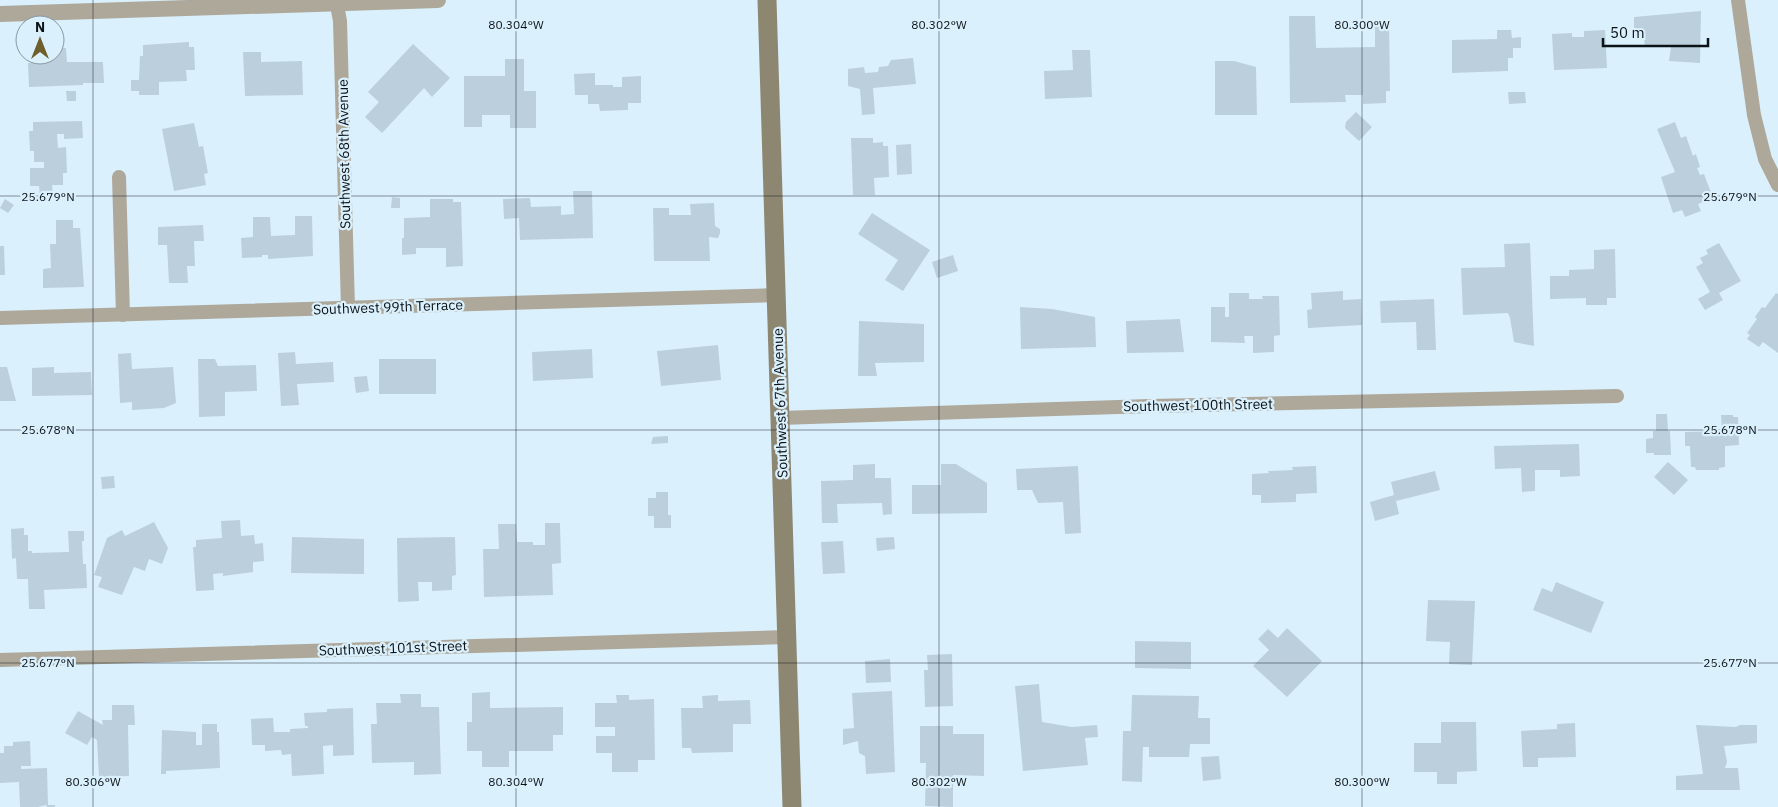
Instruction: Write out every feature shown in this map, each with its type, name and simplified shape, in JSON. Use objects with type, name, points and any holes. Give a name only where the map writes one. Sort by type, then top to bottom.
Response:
[{"type":"main road","name":"Southwest 67th Avenue","points":[[767,0],[792,807]]},
{"type":"street","points":[[0,14],[438,0]]},
{"type":"street","points":[[1738,0],[1754,115],[1765,159],[1778,185]]},
{"type":"street","name":"Southwest 68th Avenue","points":[[336,2],[340,22],[348,308]]},
{"type":"street","points":[[118,177],[123,315]]},
{"type":"street","name":"Southwest 99th Terrace","points":[[0,318],[777,295]]},
{"type":"street","name":"Southwest 100th Street","points":[[780,418],[1150,406],[1617,396]]},
{"type":"street","name":"Southwest 101st Street","points":[[0,660],[787,637]]},
{"type":"building","points":[[1701,11],[1700,63],[1669,61],[1671,47],[1645,47],[1643,29],[1634,28],[1634,17]]},
{"type":"building","points":[[1289,16],[1315,16],[1316,48],[1375,47],[1375,20],[1389,20],[1390,91],[1386,91],[1386,103],[1363,104],[1363,95],[1345,95],[1346,102],[1290,103]]},
{"type":"building","points":[[1497,30],[1511,30],[1512,38],[1521,37],[1521,48],[1513,48],[1513,58],[1508,58],[1508,71],[1452,73],[1452,40],[1497,39]]},
{"type":"building","points":[[1605,30],[1607,68],[1554,70],[1552,34],[1572,33],[1572,37],[1584,37],[1584,31]]},
{"type":"building","points":[[189,42],[189,47],[194,47],[195,70],[186,70],[187,81],[159,82],[159,95],[139,95],[139,91],[131,91],[131,80],[139,80],[140,56],[143,56],[143,45]]},
{"type":"building","points":[[413,44],[450,78],[432,97],[424,88],[382,133],[365,117],[379,102],[368,92]]},
{"type":"building","points":[[65,48],[67,62],[103,62],[104,83],[29,87],[28,65],[65,65]]},
{"type":"building","points":[[1072,50],[1090,50],[1092,97],[1045,99],[1044,71],[1073,70]]},
{"type":"building","points":[[243,52],[261,52],[261,62],[302,61],[303,95],[245,96]]},
{"type":"building","points":[[913,58],[916,84],[873,88],[875,114],[862,115],[860,89],[848,86],[848,69],[864,67],[865,73],[878,72],[879,67],[888,66],[891,60]]},
{"type":"building","points":[[505,59],[524,59],[524,91],[536,91],[536,128],[510,128],[510,115],[482,115],[482,127],[464,127],[464,76],[505,76]]},
{"type":"building","points":[[1215,61],[1234,61],[1256,67],[1257,115],[1215,115]]},
{"type":"building","points":[[595,73],[595,85],[613,85],[613,87],[622,87],[622,77],[641,76],[641,103],[628,103],[628,110],[600,111],[599,104],[588,104],[588,95],[575,95],[574,74]]},
{"type":"building","points":[[66,91],[76,91],[76,101],[67,101]]},
{"type":"building","points":[[1508,92],[1525,92],[1526,103],[1509,104]]},
{"type":"building","points":[[1356,112],[1372,127],[1359,141],[1345,128],[1346,122]]},
{"type":"building","points":[[82,121],[83,138],[64,139],[64,134],[57,134],[58,148],[66,147],[67,173],[63,173],[63,185],[52,185],[53,196],[40,196],[39,186],[30,186],[30,168],[44,168],[44,162],[34,162],[34,151],[30,151],[29,131],[33,131],[33,122]]},
{"type":"building","points":[[1675,122],[1681,138],[1686,136],[1693,156],[1696,154],[1700,167],[1697,168],[1700,175],[1704,174],[1713,198],[1698,204],[1701,211],[1685,217],[1682,210],[1673,213],[1661,177],[1675,172],[1657,129]]},
{"type":"building","points":[[194,123],[199,147],[203,146],[208,173],[204,174],[206,185],[174,191],[162,129]]},
{"type":"building","points":[[851,138],[873,138],[873,143],[883,142],[883,146],[888,146],[889,177],[874,178],[875,195],[853,195]]},
{"type":"building","points":[[911,144],[912,174],[897,175],[896,145]]},
{"type":"building","points":[[573,191],[592,191],[593,238],[520,240],[519,218],[504,219],[503,199],[530,198],[531,207],[561,206],[561,215],[574,214]]},
{"type":"building","points":[[392,197],[400,198],[400,208],[391,208]]},
{"type":"building","points":[[5,199],[14,205],[8,213],[0,208]]},
{"type":"building","points":[[430,199],[453,199],[453,202],[461,202],[463,266],[446,267],[446,248],[416,248],[416,254],[402,255],[404,218],[430,217]]},
{"type":"building","points":[[714,203],[715,226],[720,229],[720,233],[718,238],[709,237],[710,261],[654,261],[653,208],[669,208],[669,215],[691,215],[690,204]]},
{"type":"building","points":[[872,213],[930,250],[903,291],[885,280],[898,260],[858,234]]},
{"type":"building","points":[[295,216],[312,216],[313,256],[268,259],[268,255],[262,255],[262,257],[242,258],[241,238],[253,237],[253,217],[270,217],[271,236],[295,235]]},
{"type":"building","points":[[56,220],[73,220],[73,228],[80,228],[84,287],[43,288],[43,269],[51,268],[50,244],[56,244]]},
{"type":"building","points":[[203,225],[204,241],[194,241],[195,266],[187,266],[188,283],[169,283],[167,245],[158,245],[158,227]]},
{"type":"building","points":[[1530,243],[1534,346],[1514,342],[1508,313],[1463,315],[1461,268],[1505,267],[1504,244]]},
{"type":"building","points":[[1719,243],[1741,281],[1719,293],[1723,300],[1705,310],[1698,299],[1710,292],[1696,267],[1703,263],[1700,258],[1708,254],[1706,250]]},
{"type":"building","points":[[0,246],[4,246],[5,275],[0,275]]},
{"type":"building","points":[[1615,249],[1616,298],[1607,298],[1607,305],[1586,305],[1586,298],[1550,299],[1550,276],[1569,276],[1569,270],[1594,269],[1594,250]]},
{"type":"building","points":[[953,255],[958,271],[937,278],[932,262]]},
{"type":"building","points":[[1343,291],[1343,300],[1361,299],[1362,325],[1308,328],[1307,310],[1312,309],[1311,293]]},
{"type":"building","points":[[1229,293],[1249,293],[1249,299],[1263,299],[1262,296],[1279,296],[1280,335],[1274,336],[1274,352],[1253,353],[1253,336],[1244,336],[1245,343],[1211,342],[1211,307],[1225,307],[1225,317],[1229,317]]},
{"type":"building","points":[[1776,293],[1778,294],[1778,353],[1763,342],[1759,347],[1747,339],[1750,335],[1747,333],[1757,319],[1755,317],[1762,307],[1765,308]]},
{"type":"building","points":[[1434,299],[1436,350],[1417,350],[1416,322],[1381,323],[1380,301]]},
{"type":"building","points":[[1020,307],[1052,309],[1095,317],[1096,347],[1021,349]]},
{"type":"building","points":[[1180,319],[1184,352],[1127,353],[1126,321]]},
{"type":"building","points":[[859,321],[924,324],[924,362],[875,363],[877,376],[858,376]]},
{"type":"building","points":[[718,345],[721,380],[661,386],[657,351]]},
{"type":"building","points":[[592,349],[593,378],[533,381],[532,352]]},
{"type":"building","points":[[295,352],[296,364],[333,362],[334,382],[297,384],[299,405],[281,406],[278,353]]},
{"type":"building","points":[[131,353],[132,369],[173,367],[176,403],[164,408],[132,410],[132,402],[120,403],[118,354]]},
{"type":"building","points":[[198,359],[215,359],[218,366],[256,365],[257,391],[225,392],[225,416],[199,417]]},
{"type":"building","points":[[379,359],[436,359],[436,394],[379,394]]},
{"type":"building","points":[[0,367],[7,367],[16,401],[0,401]]},
{"type":"building","points":[[54,367],[54,373],[91,372],[92,395],[32,396],[32,368]]},
{"type":"building","points":[[367,376],[369,391],[356,393],[354,377]]},
{"type":"building","points":[[1656,414],[1667,414],[1671,455],[1646,453],[1646,439],[1653,438],[1653,431],[1656,431]]},
{"type":"building","points":[[1721,415],[1738,417],[1739,445],[1725,446],[1725,467],[1719,468],[1719,470],[1696,470],[1695,467],[1691,467],[1690,446],[1685,446],[1685,432],[1722,431]]},
{"type":"building","points":[[668,436],[668,443],[651,444],[653,437]]},
{"type":"building","points":[[1579,444],[1580,476],[1560,477],[1560,470],[1535,470],[1535,491],[1522,492],[1521,468],[1495,469],[1494,446]]},
{"type":"building","points":[[1668,462],[1688,480],[1674,495],[1654,477]]},
{"type":"building","points":[[875,464],[875,478],[891,478],[892,514],[883,515],[882,503],[837,504],[838,523],[822,523],[821,481],[853,480],[853,465]]},
{"type":"building","points":[[941,464],[956,464],[987,483],[987,513],[912,514],[912,485],[941,485]]},
{"type":"building","points":[[1078,466],[1081,533],[1065,534],[1063,502],[1038,503],[1032,490],[1017,490],[1016,469]]},
{"type":"building","points":[[1316,466],[1317,493],[1296,494],[1296,502],[1261,503],[1261,495],[1252,495],[1252,474],[1293,470],[1292,467]]},
{"type":"building","points":[[1435,471],[1440,490],[1396,501],[1399,514],[1375,521],[1370,502],[1394,495],[1391,482]]},
{"type":"building","points":[[114,476],[115,488],[102,489],[101,477]]},
{"type":"building","points":[[656,492],[668,492],[668,515],[671,515],[671,528],[654,528],[654,516],[648,516],[648,498],[656,498]]},
{"type":"building","points":[[240,520],[241,536],[254,535],[255,544],[263,543],[264,561],[253,562],[253,572],[223,576],[223,573],[213,574],[214,590],[196,591],[193,547],[196,547],[196,540],[222,538],[221,521]]},
{"type":"building","points":[[154,522],[168,548],[162,564],[149,559],[145,571],[134,567],[122,595],[98,587],[102,577],[94,575],[107,538],[122,530],[125,536]]},
{"type":"building","points":[[545,523],[560,523],[561,563],[552,564],[553,595],[484,597],[483,549],[499,549],[498,524],[516,524],[517,542],[533,542],[533,545],[545,545]]},
{"type":"building","points":[[24,528],[24,535],[28,535],[28,551],[32,551],[32,553],[69,552],[68,531],[84,531],[84,541],[82,541],[83,564],[86,564],[87,588],[44,590],[45,609],[29,609],[28,579],[17,579],[16,558],[12,559],[11,529]]},
{"type":"building","points":[[292,537],[364,539],[364,574],[291,573]]},
{"type":"building","points":[[455,537],[456,575],[452,576],[452,590],[432,591],[432,582],[418,582],[419,601],[398,602],[397,538]]},
{"type":"building","points":[[894,537],[895,549],[877,551],[876,538]]},
{"type":"building","points":[[843,541],[845,573],[823,574],[821,542]]},
{"type":"building","points":[[1556,582],[1604,602],[1591,633],[1533,610],[1542,588],[1552,592]]},
{"type":"building","points":[[1428,600],[1475,601],[1472,665],[1449,664],[1450,642],[1426,641]]},
{"type":"building","points":[[1287,628],[1322,661],[1287,697],[1253,666],[1269,650],[1258,639],[1268,629],[1278,638]]},
{"type":"building","points":[[1135,641],[1191,642],[1191,669],[1135,668]]},
{"type":"building","points":[[952,654],[953,706],[925,707],[924,670],[928,670],[927,655]]},
{"type":"building","points":[[890,659],[891,682],[866,683],[865,661]]},
{"type":"building","points":[[1039,684],[1042,722],[1072,727],[1097,725],[1098,737],[1085,738],[1088,765],[1023,771],[1015,686]]},
{"type":"building","points":[[892,691],[895,772],[866,774],[865,756],[859,753],[858,741],[843,745],[843,729],[854,728],[852,693]]},
{"type":"building","points":[[490,692],[490,708],[563,707],[563,735],[553,735],[553,751],[509,751],[509,767],[482,767],[482,751],[467,751],[467,722],[472,722],[472,693]]},
{"type":"building","points":[[400,694],[421,694],[421,707],[439,707],[441,774],[414,775],[414,762],[372,763],[371,724],[377,724],[376,703],[401,703]]},
{"type":"building","points":[[616,695],[629,695],[629,700],[654,699],[655,760],[638,760],[638,772],[612,772],[612,753],[596,753],[596,736],[615,736],[615,727],[595,727],[595,703],[617,703]]},
{"type":"building","points":[[718,695],[718,701],[750,700],[751,724],[733,724],[733,752],[692,753],[691,748],[682,748],[681,708],[703,708],[702,696]]},
{"type":"building","points":[[1132,695],[1199,696],[1198,718],[1210,718],[1210,744],[1190,744],[1189,757],[1149,757],[1149,747],[1143,747],[1142,782],[1122,781],[1123,731],[1131,731]]},
{"type":"building","points":[[112,705],[134,705],[135,725],[128,725],[129,776],[99,777],[97,740],[92,737],[87,745],[65,733],[78,711],[103,725],[102,720],[112,720]]},
{"type":"building","points":[[353,708],[354,755],[333,756],[333,745],[323,746],[324,774],[292,776],[291,754],[282,755],[281,750],[265,751],[265,745],[252,745],[251,719],[273,718],[274,732],[290,732],[290,729],[308,728],[308,726],[305,726],[304,713],[327,712],[327,709]]},
{"type":"building","points":[[1441,722],[1476,722],[1477,771],[1457,772],[1457,784],[1437,784],[1437,772],[1414,772],[1414,743],[1441,743]]},
{"type":"building","points":[[1575,723],[1576,757],[1538,758],[1538,767],[1523,767],[1521,731],[1557,729],[1557,724]]},
{"type":"building","points":[[202,724],[217,724],[220,768],[166,771],[166,774],[161,774],[162,730],[196,732],[196,745],[202,745]]},
{"type":"building","points":[[1696,725],[1736,727],[1740,725],[1757,725],[1757,743],[1724,746],[1727,762],[1725,768],[1738,768],[1740,790],[1676,790],[1676,776],[1703,774]]},
{"type":"building","points":[[920,726],[953,726],[953,734],[984,734],[984,776],[953,775],[953,807],[925,806],[926,763],[920,763]]},
{"type":"building","points":[[30,741],[31,766],[21,766],[21,769],[47,768],[48,805],[55,805],[55,807],[47,807],[46,805],[20,807],[19,782],[0,783],[0,753],[4,753],[4,746],[13,746],[13,742]]},
{"type":"building","points":[[1219,756],[1221,779],[1203,781],[1201,757]]}]
